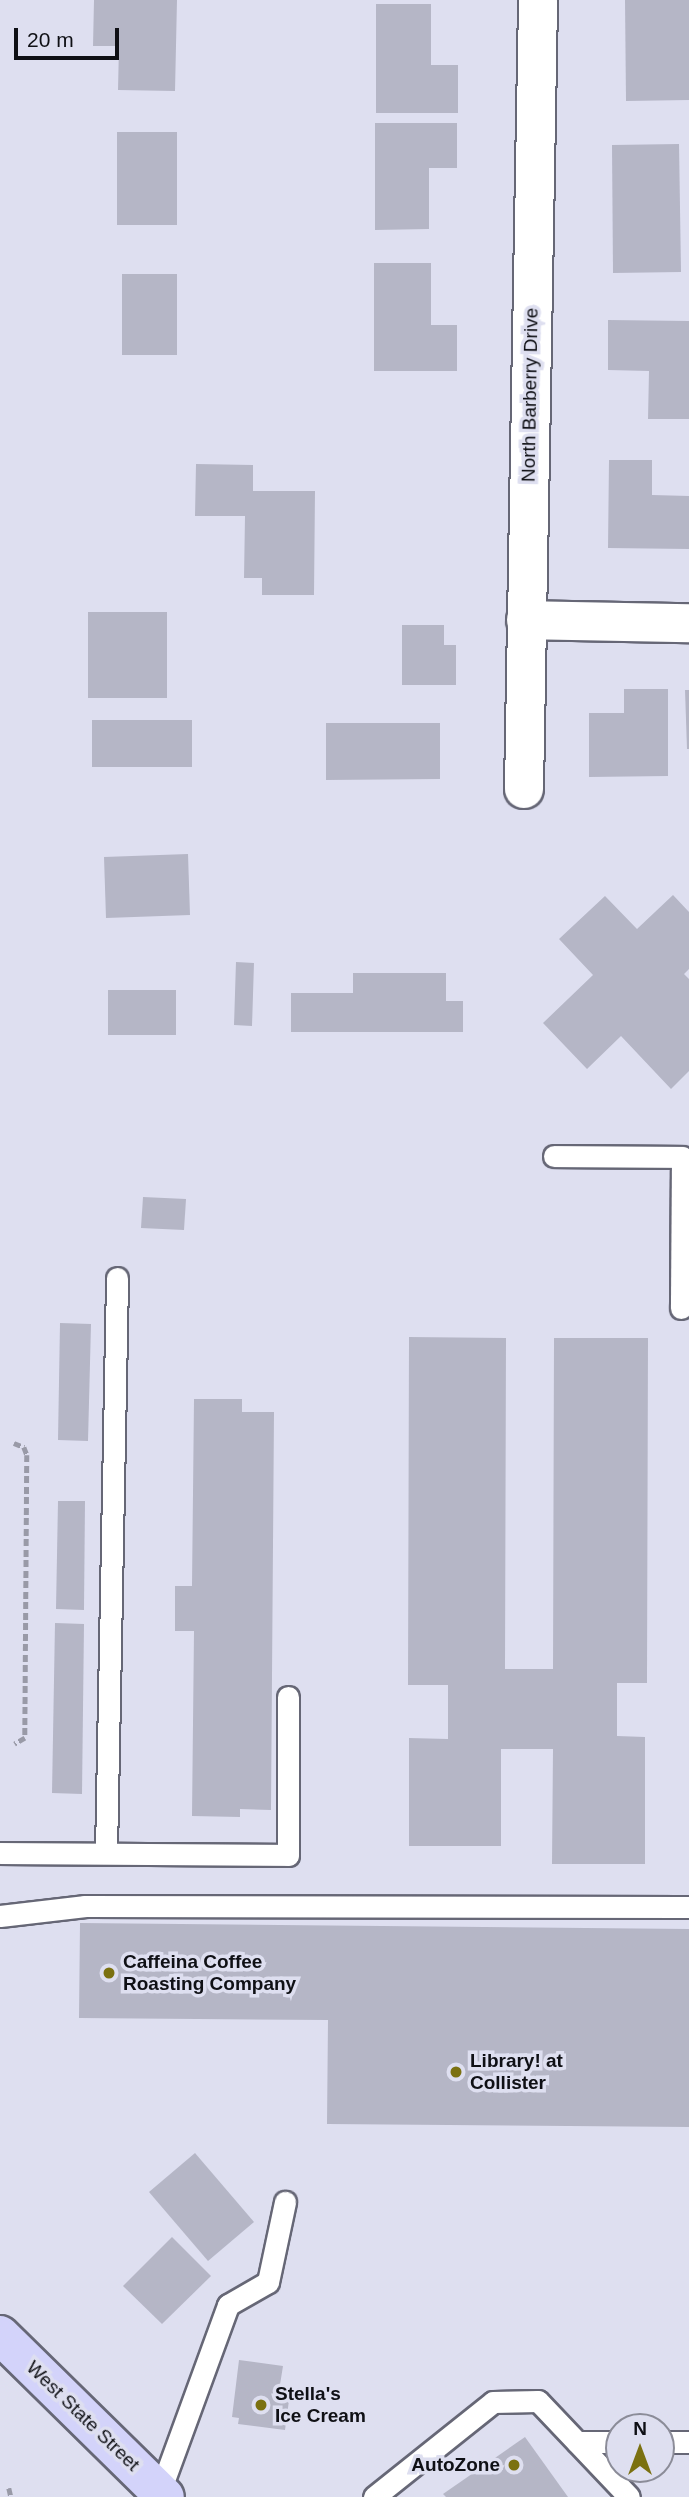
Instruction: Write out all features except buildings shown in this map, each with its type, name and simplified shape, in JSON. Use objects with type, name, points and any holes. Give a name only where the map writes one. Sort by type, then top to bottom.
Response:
[{"type":"main road","name":"West State Street","points":[[0,2335],[162,2494]]},
{"type":"street","name":"North Barberry Drive","points":[[524,789],[538,0]]},
{"type":"street","points":[[526,620],[689,623]]},
{"type":"lane","points":[[554,1156],[682,1157],[681,1308]]},
{"type":"lane","points":[[106,1853],[117,1278]]},
{"type":"lane","points":[[0,1853],[288,1855],[288,1696]]},
{"type":"lane","points":[[0,1916],[85,1906],[689,1907]]},
{"type":"lane","points":[[162,2494],[228,2305],[268,2281],[285,2202]]},
{"type":"lane","points":[[374,2497],[493,2402],[538,2401],[629,2497]]},
{"type":"lane","points":[[577,2442],[605,2442]]},
{"type":"path","points":[[14,1443],[24,1447],[27,1455],[25,1738],[15,1744]]},
{"type":"path","points":[[9,2488],[11,2497]]},
{"type":"place","name":"Caffeina Coffee Roasting Company","points":[[109,1973]]},
{"type":"place","name":"Library! at Collister","points":[[456,2072]]},
{"type":"place","name":"Stella's Ice Cream","points":[[261,2405]]},
{"type":"place","name":"AutoZone","points":[[514,2465]]}]
